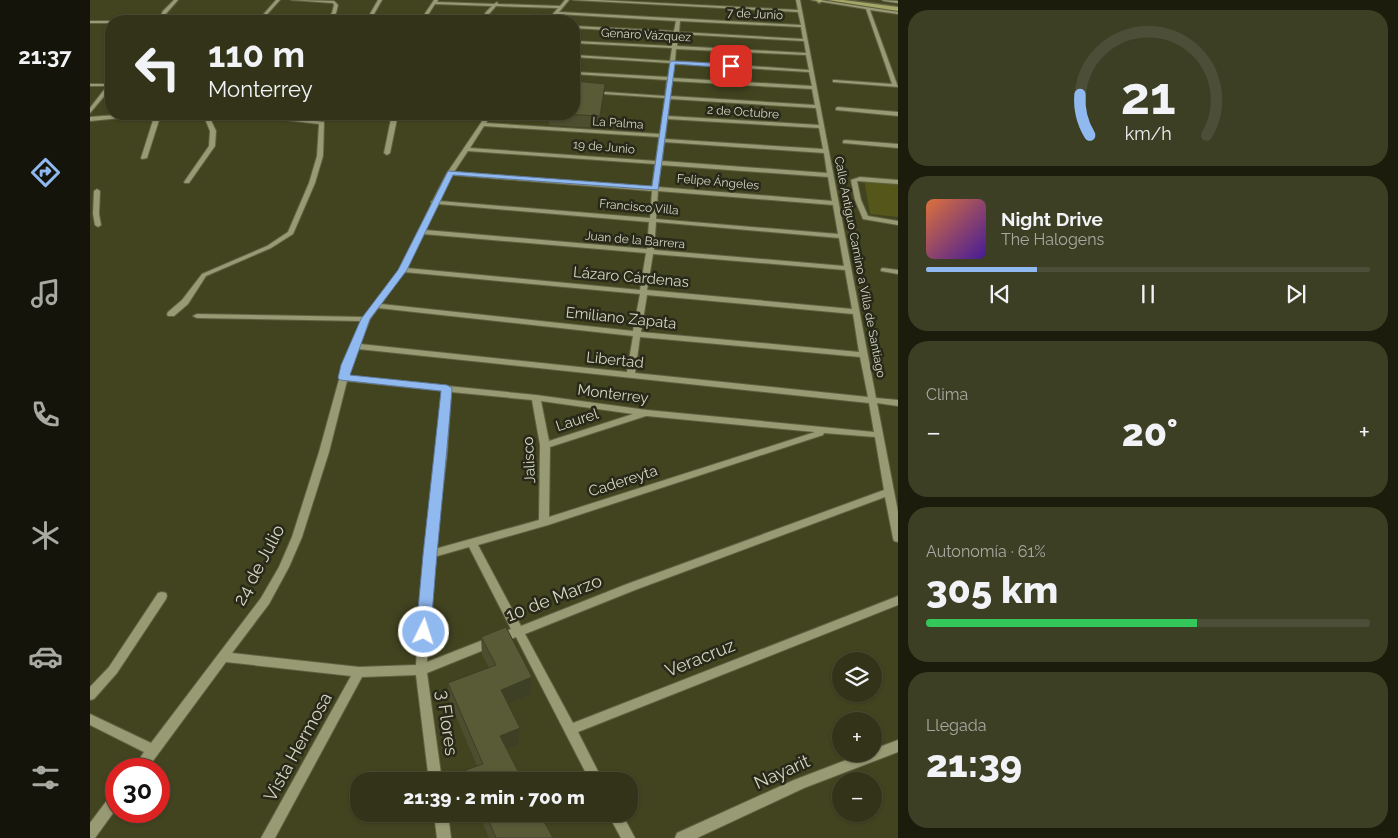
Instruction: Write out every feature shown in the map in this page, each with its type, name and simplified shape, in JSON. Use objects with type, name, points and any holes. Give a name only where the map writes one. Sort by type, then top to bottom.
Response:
[{"type":"main road","points":[[831,0],[898,8]]},
{"type":"main road","points":[[851,0],[898,8]]},
{"type":"main road","points":[[871,9],[898,8]]},
{"type":"street","points":[[163,15],[167,8],[176,0]]},
{"type":"street","points":[[263,15],[278,0]]},
{"type":"street","points":[[293,0],[330,1],[336,6],[332,15]]},
{"type":"street","points":[[371,15],[380,0]]},
{"type":"street","points":[[487,15],[495,4],[502,0]]},
{"type":"street","points":[[557,13],[567,0]]},
{"type":"street","points":[[575,0],[800,11]]},
{"type":"street","name":"Calle Antiguo Camino a Villa de Santiago","points":[[798,0],[824,150],[857,312],[888,492],[898,538]]},
{"type":"street","points":[[817,0],[871,9],[897,86],[835,82]]},
{"type":"street","points":[[884,0],[898,8]]},
{"type":"street","points":[[426,15],[435,2],[561,7]]},
{"type":"street","name":"7 de Junio","points":[[557,13],[802,26]]},
{"type":"street","points":[[630,376],[650,252],[655,189],[678,20]]},
{"type":"street","points":[[90,22],[105,22]]},
{"type":"street","points":[[580,27],[804,40]]},
{"type":"street","name":"Genaro Vázquez","points":[[580,42],[807,54]]},
{"type":"street","points":[[580,56],[810,71]]},
{"type":"street","points":[[580,73],[813,88]]},
{"type":"street","points":[[90,85],[105,85]]},
{"type":"street","points":[[580,91],[817,107]]},
{"type":"street","points":[[90,111],[105,92]]},
{"type":"street","points":[[838,109],[898,114]]},
{"type":"street","name":"2 de Octubre","points":[[664,117],[821,127]]},
{"type":"street","points":[[90,119],[105,118]]},
{"type":"street","points":[[144,158],[156,120]]},
{"type":"street","points":[[187,182],[212,146],[213,131],[208,120]]},
{"type":"street","points":[[170,314],[185,302],[204,275],[269,247],[291,233],[312,183],[320,156],[322,123],[298,120]]},
{"type":"street","points":[[387,153],[394,120]]},
{"type":"street","name":"24 de Julio","points":[[147,758],[265,601],[298,537],[344,378],[354,346],[366,319],[402,270],[450,173],[486,120]]},
{"type":"street","name":"La Palma","points":[[484,124],[824,150]]},
{"type":"street","points":[[845,142],[898,146]]},
{"type":"street","name":"19 de Junio","points":[[467,149],[829,175]]},
{"type":"street","name":"Felipe Ángeles","points":[[450,173],[835,203]]},
{"type":"street","points":[[898,182],[854,180],[858,200],[866,219],[898,223]]},
{"type":"street","points":[[97,191],[93,206],[98,225]]},
{"type":"street","name":"Francisco Villa","points":[[434,202],[841,236]]},
{"type":"street","name":"Juan de la Barrera","points":[[420,232],[847,268]]},
{"type":"street","name":"Lázaro Cárdenas","points":[[402,270],[857,312]]},
{"type":"street","points":[[883,270],[898,272]]},
{"type":"street","name":"Emiliano Zapata","points":[[375,306],[638,334],[865,355]]},
{"type":"street","points":[[197,316],[366,319]]},
{"type":"street","name":"Libertad","points":[[354,346],[898,403]]},
{"type":"street","name":"Monterrey","points":[[344,378],[825,431],[879,435]]},
{"type":"street","points":[[421,670],[429,555],[442,454],[447,388]]},
{"type":"street","name":"Jalisco","points":[[536,398],[544,445],[544,522]]},
{"type":"street","name":"Laurel","points":[[544,445],[647,412]]},
{"type":"street","name":"Cadereyta","points":[[429,555],[544,522],[825,431]]},
{"type":"street","name":"10 de Marzo","points":[[223,657],[360,672],[421,670],[630,587],[888,492]]},
{"type":"street","points":[[471,542],[593,772]]},
{"type":"street","points":[[90,695],[113,670],[162,596]]},
{"type":"street","name":"Veracruz","points":[[569,730],[898,600]]},
{"type":"street","name":"3 Flores","points":[[421,670],[435,772]]},
{"type":"street","name":"Vista Hermosa","points":[[268,838],[360,672]]},
{"type":"street","points":[[90,719],[153,750]]},
{"type":"street","name":"Nayarit","points":[[682,838],[799,784],[898,746]]},
{"type":"street","points":[[90,834],[105,814]]},
{"type":"street","points":[[442,822],[444,838]]},
{"type":"street","points":[[619,822],[628,838]]},
{"type":"shaded area","points":[[864,179],[898,182],[898,217],[870,214]]},
{"type":"building","points":[[580,82],[605,84],[600,116],[580,115]]},
{"type":"building","points":[[506,627],[532,677],[501,690],[520,728],[500,736],[518,772],[467,772],[466,770],[483,764],[448,683],[496,665],[481,637]]},
{"type":"building","points":[[489,822],[544,822],[553,838],[496,838]]},
{"type":"route","points":[[424,632],[429,555],[442,454],[447,388],[344,378],[354,346],[366,319],[402,270],[450,173],[655,189],[672,62],[731,66]]}]
